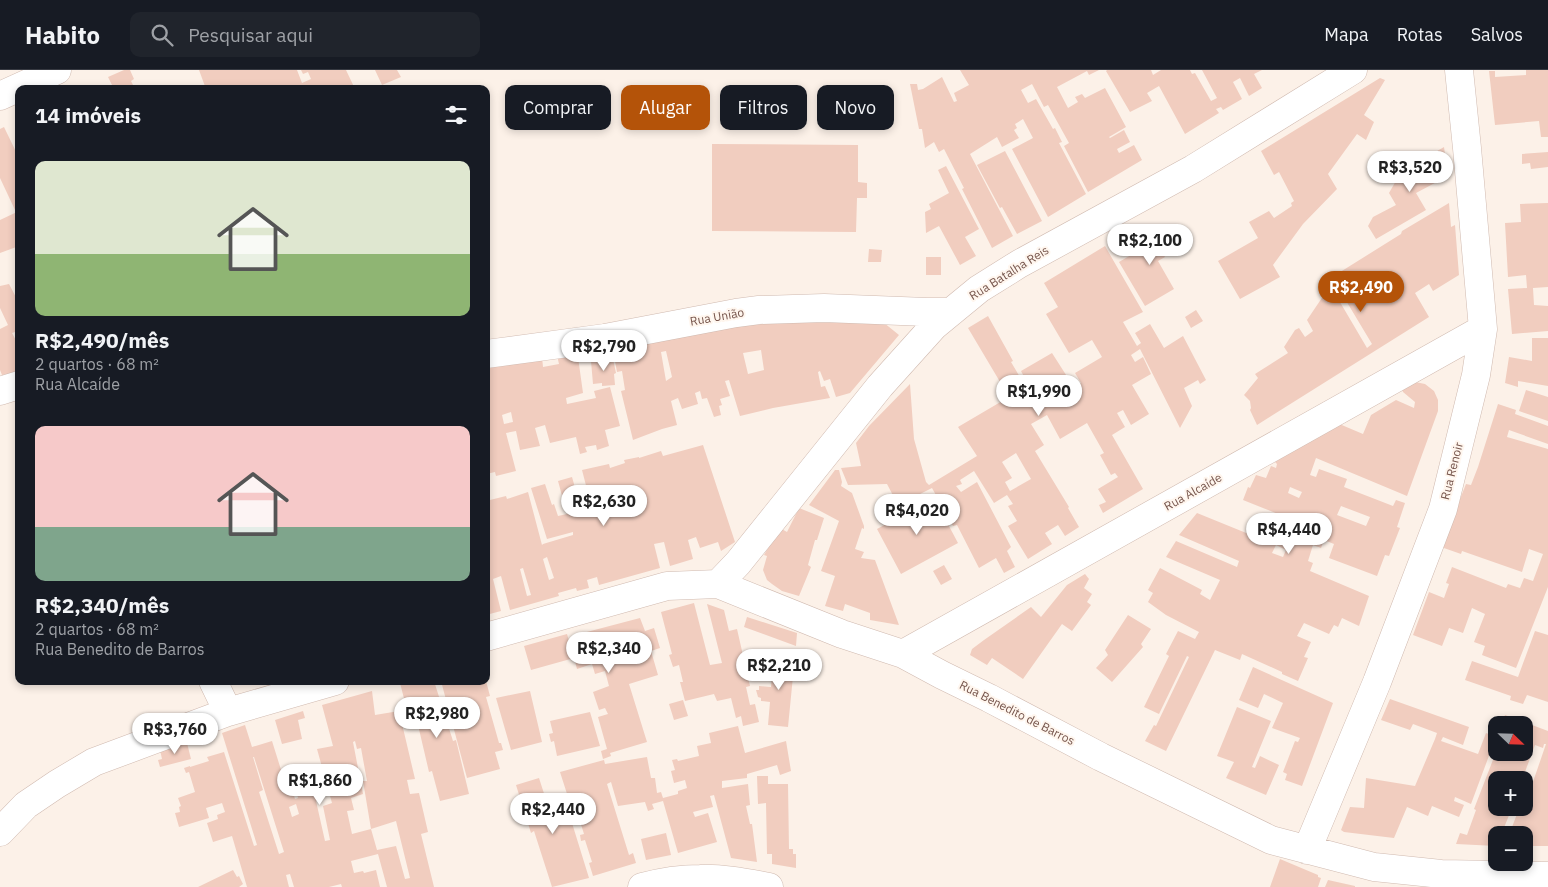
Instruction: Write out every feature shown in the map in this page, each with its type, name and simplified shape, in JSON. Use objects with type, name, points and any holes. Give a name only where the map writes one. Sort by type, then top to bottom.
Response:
[{"type":"street","points":[[24,85],[57,70]]},
{"type":"street","name":"Rua Batalha Reis","points":[[718,584],[738,563],[880,386],[934,326],[978,289],[1019,264],[1193,169],[1353,70]]},
{"type":"street","name":"Rua Renoir","points":[[1307,850],[1377,682],[1443,509],[1476,374],[1482,329],[1459,70]]},
{"type":"street","points":[[0,96],[15,89]]},
{"type":"street","name":"Rua União","points":[[490,353],[605,338],[759,310],[824,308],[951,312]]},
{"type":"street","name":"Rua Alcaíde","points":[[903,654],[1482,329]]},
{"type":"street","points":[[0,391],[15,386]]},
{"type":"street","name":"Rua Benedito de Barros","points":[[490,636],[667,586],[718,584],[842,634],[903,654],[1101,757],[1271,840],[1374,867],[1441,874],[1548,876]]},
{"type":"street","points":[[215,685],[228,712]]},
{"type":"street","points":[[0,832],[26,805],[94,762],[228,712],[320,685]]},
{"type":"street","points":[[642,887],[666,881],[700,878],[769,887]]},
{"type":"building","points":[[124,70],[130,70],[134,79],[131,81],[133,85],[112,85],[108,77]]},
{"type":"building","points":[[199,70],[297,70],[302,83],[311,79],[308,72],[303,74],[301,70],[346,70],[353,85],[205,85]]},
{"type":"building","points":[[375,70],[397,70],[401,77],[382,85]]},
{"type":"building","points":[[960,70],[1099,70],[1089,75],[1087,71],[1057,87],[1068,108],[1078,102],[1075,97],[1082,94],[1085,98],[1105,88],[1126,127],[1109,137],[1124,130],[1130,142],[1117,149],[1119,153],[1134,145],[1142,160],[1088,192],[1064,146],[1069,143],[1048,105],[1044,107],[1032,84],[1021,90],[1028,103],[1036,99],[1053,129],[1055,128],[1062,142],[1059,143],[1086,194],[1048,217],[1012,149],[1033,138],[1023,119],[1015,124],[1017,128],[1014,130],[1019,138],[1002,147],[997,137],[970,154],[1013,236],[992,248],[944,149],[939,152],[934,142],[925,148],[922,129],[919,129],[910,84],[917,84],[918,90],[923,89],[942,77],[954,102],[957,101],[954,93],[969,85]]},
{"type":"building","points":[[1107,70],[1151,70],[1153,75],[1161,70],[1190,70],[1192,74],[1195,73],[1211,101],[1217,98],[1202,70],[1262,70],[1254,74],[1262,88],[1249,96],[1240,78],[1233,82],[1242,99],[1223,110],[1221,107],[1216,109],[1219,113],[1185,134],[1159,86],[1147,93],[1152,101],[1130,112]]},
{"type":"building","points":[[1526,70],[1548,70],[1548,137],[1541,137],[1539,121],[1495,125],[1489,71],[1495,71],[1495,77],[1526,75]]},
{"type":"building","points":[[1380,78],[1385,80],[1364,115],[1374,122],[1366,140],[1357,134],[1328,174],[1337,189],[1303,224],[1273,265],[1280,277],[1240,299],[1218,261],[1258,238],[1249,222],[1269,211],[1274,218],[1292,206],[1291,203],[1294,201],[1279,172],[1274,175],[1261,151]]},
{"type":"building","points":[[4,127],[15,150],[15,210],[0,178],[0,129]]},
{"type":"building","points":[[712,144],[858,145],[858,182],[867,183],[867,198],[857,198],[856,232],[712,231]]},
{"type":"building","points":[[1444,147],[1448,176],[1416,193],[1426,210],[1376,239],[1368,226],[1373,217],[1396,205],[1389,193],[1401,172]]},
{"type":"building","points":[[1005,151],[1042,221],[1017,234],[1002,207],[1000,208],[977,165]]},
{"type":"building","points":[[1548,152],[1548,167],[1531,169],[1530,163],[1522,164],[1522,154]]},
{"type":"building","points":[[946,166],[979,229],[965,237],[976,256],[960,265],[939,226],[926,233],[925,212],[931,209],[929,204],[949,193],[938,170]]},
{"type":"building","points":[[1449,203],[1451,227],[1455,225],[1459,275],[1433,291],[1429,284],[1415,293],[1429,317],[1257,425],[1250,410],[1250,401],[1244,395],[1258,378],[1255,374],[1288,353],[1284,347],[1295,330],[1299,328],[1305,337],[1313,331],[1307,320],[1334,280],[1341,292],[1348,288],[1337,274],[1401,234],[1402,231]],"holes":[[[1388,289],[1393,297],[1386,301],[1382,292]],[[1342,294],[1372,344],[1367,348],[1337,297]]]},
{"type":"building","points":[[1548,203],[1548,287],[1533,288],[1534,305],[1548,306],[1548,331],[1512,334],[1508,289],[1527,288],[1526,275],[1508,277],[1505,223],[1521,222],[1520,204]]},
{"type":"building","points":[[15,213],[15,247],[0,253],[0,220]]},
{"type":"building","points":[[1145,224],[1150,232],[1163,225],[1176,247],[1163,254],[1165,257],[1158,261],[1174,289],[1145,306],[1119,262],[1148,245],[1149,247],[1155,244],[1150,234],[1144,238],[1138,228]]},
{"type":"building","points":[[1105,246],[1143,312],[1123,322],[1137,346],[1141,343],[1135,333],[1150,324],[1164,348],[1183,336],[1206,380],[1200,384],[1198,380],[1184,388],[1192,406],[1180,428],[1140,349],[1131,355],[1135,362],[1143,357],[1151,374],[1132,385],[1149,414],[1131,425],[1123,410],[1117,413],[1125,427],[1112,435],[1143,489],[1103,513],[1099,505],[1106,502],[1098,489],[1118,477],[1115,473],[1111,475],[1100,455],[1104,453],[1087,423],[1060,439],[1047,415],[1031,424],[1044,445],[1035,451],[1079,527],[1065,536],[1058,525],[1045,533],[1052,544],[1028,559],[1008,526],[1017,521],[1008,506],[1013,504],[1007,495],[994,503],[974,471],[960,480],[962,484],[956,486],[961,492],[977,482],[1011,547],[1007,551],[1015,567],[1004,573],[996,558],[979,568],[957,525],[953,526],[932,488],[898,505],[887,484],[848,485],[841,468],[861,466],[856,443],[869,426],[910,384],[914,439],[926,482],[929,485],[977,456],[958,427],[1009,397],[968,328],[988,316],[1013,361],[1011,362],[1030,394],[1032,392],[1021,371],[1052,353],[1068,378],[1061,383],[1066,392],[1081,383],[1075,373],[1102,357],[1092,340],[1069,353],[1046,314],[1058,307],[1044,283]],"holes":[[[1016,453],[1031,479],[1010,491],[1005,482],[1012,478],[1002,462]]]},
{"type":"building","points":[[869,249],[882,250],[881,262],[868,262]]},
{"type":"building","points":[[926,257],[941,257],[941,275],[926,275]]},
{"type":"building","points":[[9,284],[15,295],[15,332],[12,333],[15,339],[15,373],[2,375],[0,370],[0,329],[8,325],[0,308],[0,286]]},
{"type":"building","points":[[1196,310],[1203,321],[1191,328],[1185,317]]},
{"type":"building","points":[[873,314],[899,335],[850,393],[836,397],[830,379],[824,381],[820,371],[818,372],[821,387],[825,386],[830,398],[740,416],[729,380],[725,381],[730,396],[720,399],[722,405],[719,406],[721,415],[714,417],[707,398],[702,399],[700,391],[695,393],[698,404],[682,409],[678,398],[671,401],[677,425],[633,440],[621,391],[625,390],[622,371],[617,372],[612,345],[717,325]],"holes":[[[761,350],[764,370],[748,374],[743,353]],[[666,351],[672,377],[666,381],[661,352]]]},
{"type":"building","points":[[1532,338],[1548,338],[1548,386],[1518,381],[1518,387],[1505,383],[1509,357],[1532,361]]},
{"type":"building","points":[[577,350],[583,393],[566,398],[567,404],[596,398],[594,391],[610,387],[620,426],[605,430],[609,446],[597,450],[596,445],[585,447],[587,452],[580,454],[576,437],[550,443],[545,425],[535,428],[540,446],[520,450],[516,431],[506,433],[516,471],[496,476],[495,472],[490,473],[490,361],[542,357],[543,367],[559,364],[556,351]],"holes":[[[511,412],[513,422],[504,424],[502,415]]]},
{"type":"building","points":[[613,359],[616,373],[614,374],[615,385],[602,386],[602,383],[593,384],[591,361]]},
{"type":"building","points":[[1415,382],[1425,384],[1434,391],[1438,400],[1438,411],[1407,496],[1316,458],[1310,475],[1316,477],[1319,469],[1347,479],[1344,487],[1393,506],[1396,500],[1405,503],[1397,527],[1400,528],[1389,556],[1385,555],[1377,576],[1329,558],[1334,544],[1324,540],[1321,548],[1313,545],[1308,561],[1313,563],[1310,571],[1369,596],[1359,626],[1342,618],[1338,627],[1334,625],[1329,634],[1304,623],[1297,636],[1311,642],[1304,657],[1308,658],[1298,681],[1242,654],[1240,660],[1215,650],[1166,751],[1145,741],[1154,725],[1156,726],[1189,657],[1187,656],[1159,714],[1144,707],[1169,656],[1166,654],[1178,631],[1195,639],[1199,632],[1166,615],[1148,602],[1153,593],[1148,590],[1160,568],[1202,590],[1200,594],[1210,600],[1220,580],[1166,557],[1176,541],[1237,567],[1239,561],[1179,535],[1197,513],[1276,545],[1280,534],[1285,536],[1288,528],[1295,531],[1298,522],[1243,500],[1248,487],[1250,488],[1256,475],[1266,478],[1271,466],[1276,468],[1277,464],[1275,462],[1337,423],[1363,434],[1371,415],[1396,400],[1414,408],[1415,402],[1403,392],[1401,386]],"holes":[[[1290,487],[1302,492],[1299,498],[1288,493]],[[1341,506],[1370,517],[1366,526],[1337,515]],[[1276,545],[1286,550],[1283,557],[1272,553]]]},
{"type":"building","points":[[1526,390],[1548,397],[1548,421],[1519,411]]},
{"type":"building","points":[[1498,404],[1516,410],[1515,414],[1548,426],[1548,444],[1509,430],[1507,437],[1548,449],[1548,587],[1516,668],[1482,655],[1485,646],[1474,642],[1485,614],[1472,608],[1463,633],[1449,628],[1442,646],[1413,635],[1429,592],[1444,598],[1449,584],[1446,583],[1452,567],[1506,588],[1508,584],[1520,588],[1524,578],[1533,581],[1543,554],[1529,549],[1522,572],[1462,551],[1461,554],[1441,547],[1466,484],[1471,485]]},
{"type":"building","points":[[703,445],[735,542],[721,551],[718,542],[700,548],[696,537],[688,540],[693,559],[670,566],[664,542],[654,544],[660,568],[599,585],[597,577],[587,580],[589,588],[577,591],[576,588],[558,593],[559,596],[510,610],[501,576],[493,579],[501,611],[490,614],[490,500],[506,496],[507,499],[528,492],[542,545],[573,535],[573,532],[547,539],[531,488],[545,484],[558,516],[567,514],[558,481],[572,477],[580,505],[590,501],[582,470],[609,464],[610,468],[625,463],[624,460],[639,458],[661,451],[663,456]],"holes":[[[547,557],[554,578],[549,580],[543,559]],[[523,568],[531,595],[527,596],[520,569]]]},
{"type":"building","points":[[835,470],[839,470],[841,486],[852,493],[864,526],[855,549],[864,552],[861,558],[875,560],[899,625],[870,620],[870,613],[845,604],[843,611],[825,606],[835,576],[821,571],[839,521],[809,505]]},
{"type":"building","points":[[934,498],[958,543],[901,574],[877,529]]},
{"type":"building","points":[[799,508],[824,518],[808,565],[811,567],[799,596],[782,591],[772,584],[767,580],[763,570],[767,556],[764,555],[780,528],[787,532]]},
{"type":"building","points":[[944,565],[952,579],[941,585],[933,571]]},
{"type":"building","points":[[1085,574],[1089,579],[1084,588],[1092,594],[1087,602],[1091,605],[1072,631],[1062,624],[1023,679],[992,658],[987,665],[970,655],[972,649],[1031,607],[1041,617],[1067,585]]},
{"type":"building","points":[[694,603],[710,665],[722,663],[707,604],[724,610],[729,631],[737,629],[750,686],[746,687],[750,705],[755,704],[759,722],[743,726],[741,716],[736,718],[731,698],[717,701],[714,694],[685,701],[680,682],[683,682],[679,665],[673,667],[669,655],[672,654],[661,612]]},
{"type":"building","points":[[1128,615],[1151,629],[1141,644],[1143,647],[1112,682],[1096,668],[1108,655],[1105,650]]},
{"type":"building","points":[[747,617],[797,633],[796,646],[744,627]]},
{"type":"building","points":[[640,618],[645,631],[654,628],[660,648],[651,651],[658,675],[629,684],[647,742],[610,753],[611,756],[603,759],[601,751],[607,749],[598,717],[608,714],[605,708],[599,710],[593,692],[609,686],[605,671],[595,674],[592,664],[577,669],[574,658],[531,670],[524,646],[567,634],[574,657],[578,656],[576,648],[587,645],[583,633]]},
{"type":"building","points":[[1535,631],[1548,635],[1548,702],[1527,695],[1523,704],[1510,700],[1511,696],[1465,680],[1472,661],[1518,677]]},
{"type":"building","points":[[774,654],[795,656],[788,727],[768,725],[770,702],[761,701],[756,690],[759,690],[759,686],[771,687]]},
{"type":"building","points":[[1253,667],[1333,703],[1302,786],[1285,780],[1287,774],[1283,772],[1295,741],[1298,742],[1300,738],[1272,728],[1283,703],[1264,694],[1258,708],[1239,700]]},
{"type":"building","points":[[401,685],[435,685],[453,741],[456,740],[469,794],[440,801],[432,771],[429,772],[418,725],[424,723],[420,707],[407,710]]},
{"type":"building","points":[[442,685],[487,685],[490,696],[486,697],[499,743],[501,743],[503,750],[495,752],[500,769],[467,778]]},
{"type":"building","points":[[372,691],[375,715],[399,711],[415,779],[407,780],[410,794],[419,793],[428,832],[421,834],[434,887],[387,887],[378,854],[351,861],[354,873],[376,870],[380,887],[342,887],[341,884],[329,887],[294,887],[290,874],[286,875],[289,887],[247,887],[232,836],[213,842],[207,823],[218,819],[217,815],[225,812],[222,803],[206,808],[209,818],[179,827],[175,813],[180,812],[179,807],[181,806],[178,798],[195,792],[189,772],[186,773],[184,768],[209,761],[207,757],[224,752],[254,846],[257,845],[222,733],[245,725],[252,747],[272,741],[287,789],[292,788],[295,799],[298,798],[296,790],[319,784],[322,800],[316,801],[325,841],[330,840],[323,806],[332,803],[317,749],[333,746],[322,705]],"holes":[[[355,741],[357,749],[361,748],[367,781],[363,781],[371,829],[352,834],[347,811],[354,810],[351,798],[363,794],[353,742]],[[253,757],[284,852],[279,854],[259,792],[263,790]],[[296,804],[299,814],[292,817],[289,807]],[[396,821],[410,878],[405,879],[396,846],[377,850],[371,829]]]},
{"type":"building","points":[[530,691],[542,742],[511,750],[496,698]]},
{"type":"building","points":[[1390,699],[1469,727],[1463,745],[1443,737],[1441,741],[1478,754],[1486,733],[1488,734],[1488,758],[1471,804],[1455,797],[1454,801],[1464,805],[1459,817],[1432,806],[1428,816],[1407,807],[1394,838],[1344,832],[1341,830],[1350,807],[1364,808],[1366,778],[1415,786],[1437,733],[1413,724],[1410,730],[1381,720]]},
{"type":"building","points":[[683,700],[688,716],[674,720],[669,704]]},
{"type":"building","points":[[1237,707],[1271,721],[1252,767],[1255,768],[1260,756],[1279,765],[1266,795],[1226,778],[1234,762],[1217,756]]},
{"type":"building","points":[[303,711],[305,718],[298,720],[302,739],[282,744],[275,720]]},
{"type":"building","points":[[590,712],[600,746],[557,756],[554,741],[551,742],[549,734],[553,733],[550,721]]},
{"type":"building","points":[[1533,725],[1548,731],[1548,846],[1533,846],[1533,826],[1512,826],[1516,816],[1533,816],[1533,782],[1546,744],[1544,744],[1543,748],[1535,745],[1533,750]]},
{"type":"building","points":[[738,726],[745,753],[786,741],[791,771],[780,775],[777,765],[747,774],[747,778],[722,781],[722,788],[748,784],[750,805],[746,806],[750,824],[752,824],[757,862],[731,858],[714,795],[710,796],[713,807],[693,812],[695,817],[708,813],[717,842],[678,853],[663,801],[652,804],[654,809],[648,811],[645,802],[618,806],[611,782],[607,784],[629,855],[633,853],[636,863],[593,876],[589,863],[592,862],[585,840],[581,841],[580,835],[584,834],[572,796],[568,797],[560,772],[604,760],[605,764],[647,757],[651,778],[655,778],[657,793],[661,792],[663,798],[678,794],[678,791],[687,788],[685,780],[674,783],[671,771],[675,770],[672,760],[677,759],[678,761],[699,756],[697,746],[711,743],[709,733]]},
{"type":"building","points":[[187,743],[191,759],[160,767],[158,760],[162,759],[160,750]]},
{"type":"building","points":[[1493,761],[1529,761],[1525,771],[1489,771]]},
{"type":"building","points":[[1488,773],[1488,816],[1509,816],[1505,826],[1488,826],[1488,846],[1456,844],[1460,833],[1467,835],[1476,810],[1474,809]]},
{"type":"building","points":[[757,776],[768,776],[768,784],[788,784],[789,849],[793,849],[793,854],[796,854],[796,868],[772,864],[772,854],[767,854],[766,803],[758,804]]},
{"type":"building","points":[[539,778],[549,809],[569,803],[575,822],[572,823],[589,878],[552,887],[534,831],[531,833],[516,785]]},
{"type":"building","points":[[666,833],[671,855],[646,860],[641,839]]},
{"type":"building","points":[[1280,859],[1318,875],[1321,878],[1318,887],[1270,887]]},
{"type":"building","points":[[233,870],[243,884],[239,887],[198,887]]},
{"type":"building","points":[[1328,880],[1355,886],[1355,887],[1325,887]]}]
